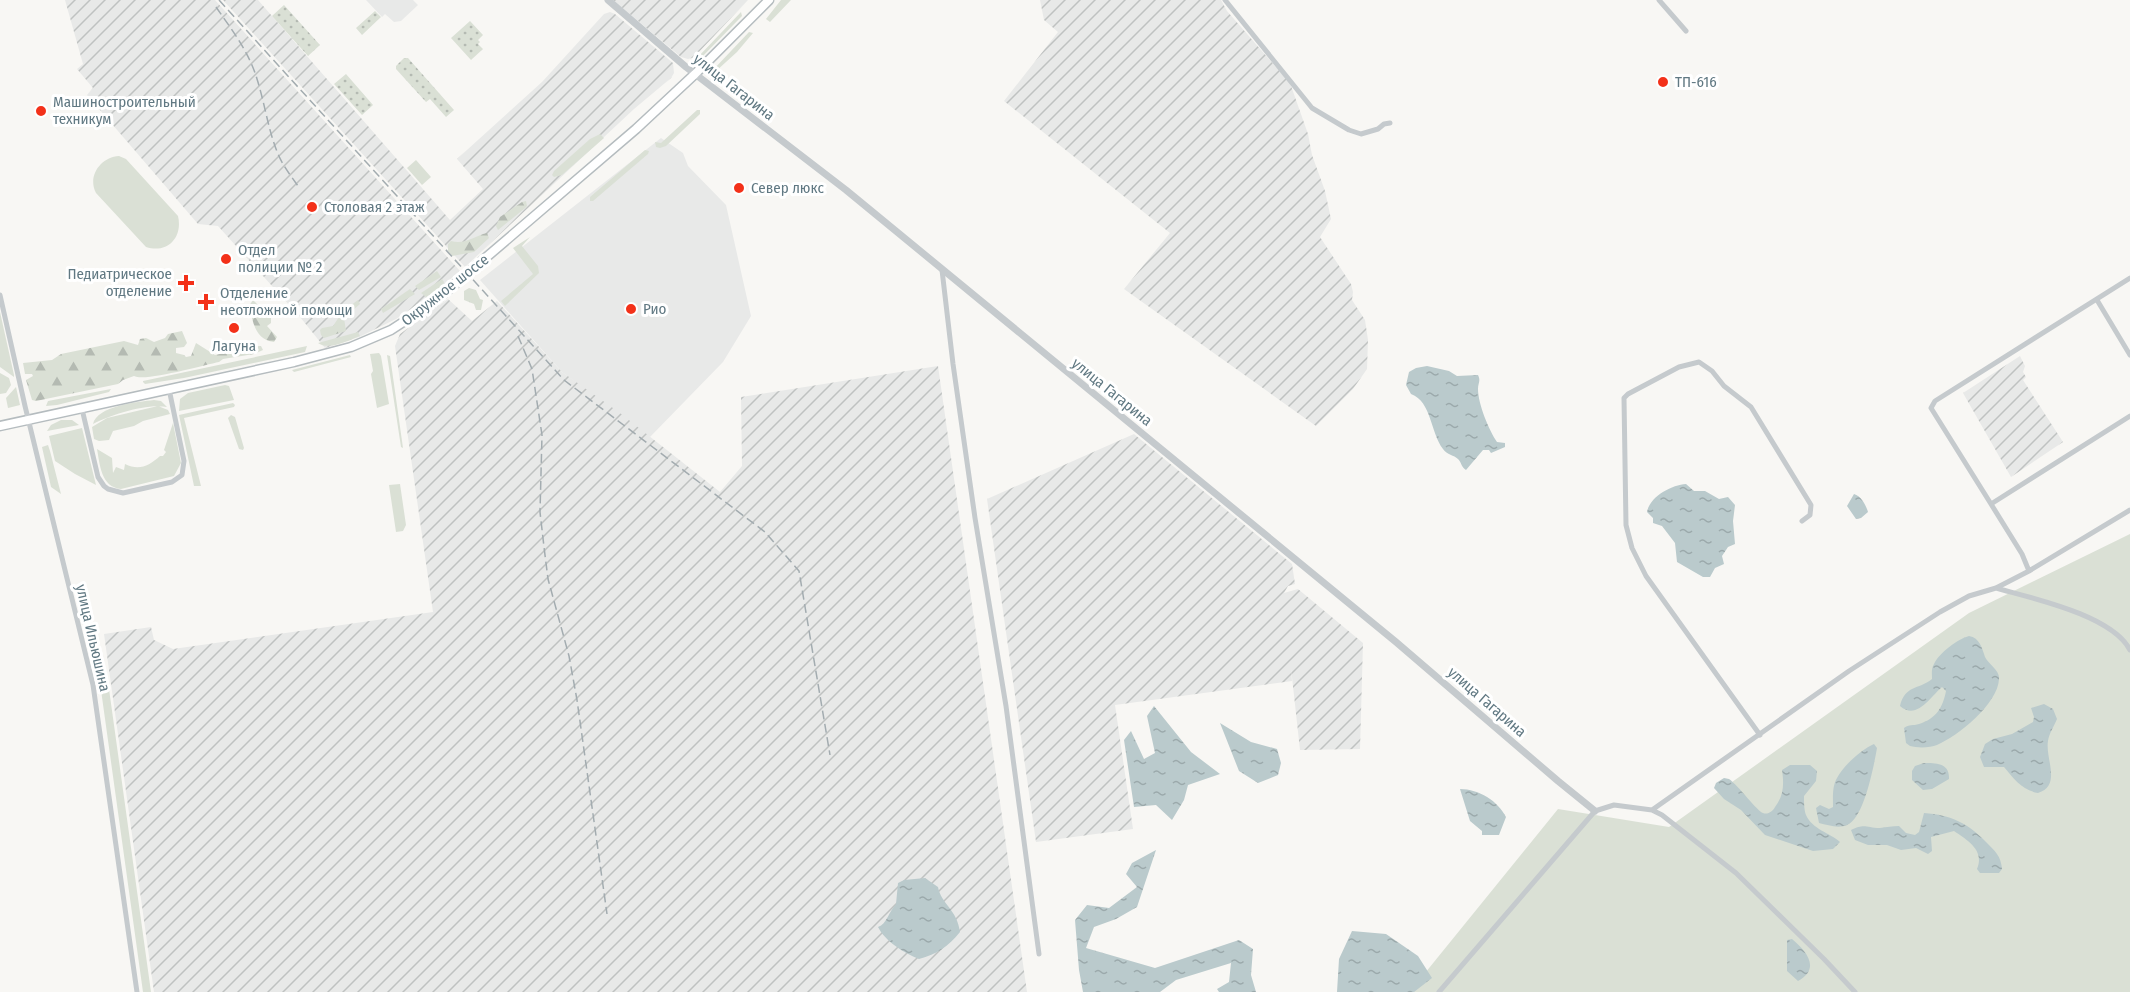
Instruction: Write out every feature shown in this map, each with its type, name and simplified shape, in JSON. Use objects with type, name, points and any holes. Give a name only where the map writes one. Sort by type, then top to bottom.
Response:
[{"type":"main road","name":"Окружное шоссе","points":[[0,426],[336,352],[365,342],[399,326],[467,275],[636,129],[769,0]]},
{"type":"street","name":"улица Гагарина","points":[[608,0],[695,74],[846,190],[1396,642],[1595,811]]},
{"type":"street","points":[[1225,0],[1312,108],[1349,130],[1361,134],[1390,123]]},
{"type":"street","points":[[1659,0],[1686,31]]},
{"type":"street","points":[[942,270],[953,364],[975,518],[1006,706],[1039,954]]},
{"type":"street","points":[[2029,571],[2022,554],[1931,408],[1935,401],[2130,279]]},
{"type":"street","name":"улица Ильюшина","points":[[0,295],[93,685],[137,992]]},
{"type":"street","points":[[2097,300],[2130,355]]},
{"type":"street","points":[[1760,735],[1646,576],[1632,548],[1626,525],[1624,398],[1679,367],[1699,362],[1712,370],[1724,386],[1751,407],[1811,505],[1810,515],[1803,521]]},
{"type":"street","points":[[82,409],[98,477],[104,486],[113,492],[123,493],[172,482],[182,475],[184,461],[169,389]]},
{"type":"street","points":[[1991,504],[2130,416]]},
{"type":"street","points":[[1652,810],[1940,612],[1969,596],[1996,588],[2029,571],[2130,510]]},
{"type":"street","points":[[1996,588],[2068,608],[2118,635],[2130,650]]},
{"type":"street","points":[[1439,992],[1595,811],[1614,805],[1652,810],[1662,815],[1736,873],[1855,992]]},
{"type":"shaded area","points":[[65,0],[215,0],[460,271],[430,296],[396,319],[359,337],[325,348],[218,226],[198,224],[87,95],[93,88],[77,69],[83,64]]},
{"type":"shaded area","points":[[223,0],[258,0],[450,220],[483,189],[457,159],[542,82],[604,14],[610,12],[615,14],[673,63],[674,73],[465,267]]},
{"type":"shaded area","points":[[366,0],[413,0],[418,5],[401,21],[394,22],[385,14],[382,17]]},
{"type":"shaded area","points":[[613,0],[748,0],[698,53],[688,59],[681,57]]},
{"type":"shaded area","points":[[1040,0],[1221,0],[1227,11],[1290,83],[1308,134],[1331,219],[1320,237],[1351,284],[1352,300],[1365,320],[1368,340],[1367,369],[1353,389],[1316,426],[1124,289],[1170,233],[1004,101],[1058,32],[1044,20]]},
{"type":"shaded area","points":[[661,138],[683,153],[688,166],[726,205],[751,316],[723,362],[650,437],[562,372],[480,280]]},
{"type":"shaded area","points":[[448,299],[472,321],[497,301],[562,372],[620,413],[720,492],[742,466],[741,397],[938,366],[1027,992],[154,992],[104,634],[151,627],[154,640],[173,649],[433,612],[395,346],[400,334]]},
{"type":"shaded area","points":[[2020,356],[2025,366],[2023,372],[2026,377],[2023,380],[2063,442],[2011,477],[1963,393]]},
{"type":"shaded area","points":[[1134,434],[1292,564],[1295,584],[1288,586],[1284,593],[1298,589],[1363,643],[1360,749],[1300,750],[1291,668],[1292,681],[1115,705],[1133,829],[1036,842],[987,499]]},
{"type":"green space","points":[[781,0],[791,0],[770,22],[766,19]]},
{"type":"green space","points":[[284,5],[320,45],[308,56],[272,16]]},
{"type":"green space","points":[[375,11],[381,17],[362,35],[356,28]]},
{"type":"green space","points":[[741,12],[742,16],[700,59],[698,57]]},
{"type":"green space","points":[[470,21],[483,35],[478,40],[480,42],[478,44],[483,49],[471,60],[451,38]]},
{"type":"green space","points":[[749,32],[753,33],[715,72],[713,70]]},
{"type":"green space","points":[[404,58],[408,58],[454,110],[446,117],[430,99],[426,102],[396,69]]},
{"type":"green space","points":[[346,74],[373,105],[362,115],[334,84]]},
{"type":"green space","points":[[697,110],[700,110],[700,114],[666,146],[656,147],[655,142],[661,143]]},
{"type":"green space","points":[[600,134],[604,138],[562,175],[554,177],[552,175],[590,139]]},
{"type":"green space","points":[[645,150],[649,151],[648,154],[593,201],[590,201],[590,197]]},
{"type":"green space","points":[[119,156],[126,159],[178,216],[176,237],[167,246],[154,249],[146,247],[96,193],[93,180],[97,168],[112,157]]},
{"type":"green space","points":[[416,160],[431,177],[422,185],[407,168]]},
{"type":"green space","points":[[526,201],[527,206],[498,230],[496,226],[500,217]]},
{"type":"green space","points":[[487,233],[489,238],[474,252],[452,256],[448,251],[448,244],[451,241],[465,241]]},
{"type":"green space","points":[[530,237],[522,246],[538,266],[539,273],[505,306],[501,301],[533,274],[513,248]]},
{"type":"green space","points":[[437,271],[441,277],[419,290],[415,286]]},
{"type":"green space","points":[[442,279],[443,285],[435,293],[426,297],[421,293]]},
{"type":"green space","points":[[469,288],[476,290],[480,299],[483,300],[481,310],[476,310],[474,304],[464,300],[464,291]]},
{"type":"green space","points":[[410,289],[415,294],[383,313],[381,309]]},
{"type":"green space","points":[[253,300],[271,318],[271,323],[267,326],[277,337],[274,342],[263,338],[256,329],[249,306]]},
{"type":"green space","points":[[358,300],[360,304],[344,318],[346,331],[324,338],[320,330],[333,326],[343,311]]},
{"type":"green space","points":[[0,312],[14,375],[14,377],[0,367]]},
{"type":"green space","points":[[182,331],[187,343],[184,347],[176,348],[176,353],[186,357],[191,356],[196,343],[215,355],[259,346],[263,350],[175,372],[150,377],[134,376],[118,384],[32,400],[26,380],[33,376],[25,374],[23,363],[52,360],[61,354],[124,341],[138,345],[140,339],[146,338],[154,342],[165,338],[168,334]]},
{"type":"green space","points":[[358,332],[360,336],[339,344],[328,346],[318,343]]},
{"type":"green space","points":[[307,346],[305,352],[184,378],[145,384],[143,382],[143,381]]},
{"type":"green space","points":[[379,353],[389,404],[377,408],[370,354]]},
{"type":"green space","points":[[350,355],[351,357],[294,372],[292,370]]},
{"type":"green space","points":[[387,355],[390,356],[403,448],[401,447]]},
{"type":"green space","points":[[0,373],[9,378],[11,385],[6,393],[0,394]]},
{"type":"green space","points":[[229,386],[234,400],[179,411],[180,399],[188,393]]},
{"type":"green space","points":[[16,387],[20,405],[8,408],[6,398]]},
{"type":"green space","points":[[111,389],[109,392],[46,406],[48,401]]},
{"type":"green space","points":[[154,400],[161,401],[167,407],[149,407],[129,411],[93,424],[96,418],[110,409]]},
{"type":"green space","points":[[233,403],[234,407],[184,418],[201,486],[194,486],[179,415]]},
{"type":"green space","points":[[158,406],[168,410],[170,414],[113,431],[109,440],[94,439],[92,427],[107,418]]},
{"type":"green space","points":[[231,415],[235,417],[243,450],[239,449],[228,418]]},
{"type":"green space","points":[[61,420],[72,420],[79,425],[47,431],[51,425]]},
{"type":"green space","points":[[173,423],[181,463],[174,476],[121,489],[105,480],[97,449],[112,458],[113,473],[116,467],[124,470],[125,464],[135,467],[144,466],[166,452],[164,450]]},
{"type":"green space","points":[[82,428],[96,485],[55,461],[49,436]]},
{"type":"green space","points":[[48,445],[61,494],[51,487],[42,447]]},
{"type":"green space","points":[[400,484],[406,525],[403,531],[396,532],[389,485]]},
{"type":"green space","points":[[2130,534],[2130,992],[1411,992],[1558,809],[1669,827],[1969,613]]},
{"type":"green space","points":[[109,689],[151,992],[143,992],[101,690]]},
{"type":"water","points":[[1427,366],[1449,371],[1457,376],[1478,375],[1478,395],[1484,417],[1497,442],[1505,443],[1505,447],[1491,453],[1489,450],[1483,450],[1466,470],[1458,459],[1445,451],[1439,442],[1427,410],[1418,398],[1411,394],[1406,385],[1409,372]]},
{"type":"water","points":[[1686,484],[1694,491],[1705,491],[1719,499],[1728,497],[1735,505],[1733,521],[1735,544],[1728,547],[1722,556],[1724,564],[1715,568],[1710,577],[1703,577],[1677,562],[1675,543],[1662,526],[1653,523],[1653,518],[1647,512],[1652,501],[1662,492]]},
{"type":"water","points":[[1854,494],[1863,501],[1868,512],[1856,519],[1847,506]]},
{"type":"water","points":[[1969,636],[1978,641],[1985,657],[1998,673],[1997,689],[1992,699],[1976,718],[1946,741],[1931,747],[1910,746],[1906,743],[1904,728],[1925,722],[1934,716],[1941,707],[1946,691],[1942,687],[1923,706],[1912,711],[1900,706],[1902,699],[1909,691],[1932,679],[1933,666],[1944,651]]},
{"type":"water","points":[[2044,704],[2053,709],[2057,719],[2048,741],[2051,778],[2045,789],[2038,793],[2023,787],[2004,767],[1984,767],[1980,757],[1985,744],[1993,739],[2012,734],[2033,722],[2031,708]]},
{"type":"water","points":[[1154,706],[1191,752],[1220,774],[1188,785],[1184,800],[1172,820],[1156,805],[1134,807],[1124,740],[1131,731],[1144,759],[1155,753],[1147,716]]},
{"type":"water","points":[[1220,723],[1251,742],[1277,749],[1281,763],[1278,775],[1258,783],[1239,771]]},
{"type":"water","points":[[1874,744],[1877,748],[1871,778],[1863,802],[1853,821],[1840,827],[1819,823],[1816,808],[1820,805],[1829,809],[1833,807],[1834,785],[1840,773],[1853,758]]},
{"type":"water","points":[[1924,763],[1945,767],[1949,779],[1932,789],[1923,790],[1912,780],[1912,771],[1915,766]]},
{"type":"water","points":[[1790,765],[1810,765],[1817,771],[1816,781],[1804,796],[1805,811],[1812,824],[1840,842],[1833,849],[1813,851],[1765,835],[1741,810],[1724,799],[1714,788],[1716,783],[1724,778],[1729,779],[1760,811],[1768,813],[1778,803],[1782,794],[1782,770]]},
{"type":"water","points":[[1460,789],[1474,791],[1487,797],[1503,811],[1506,817],[1499,835],[1482,835],[1482,831],[1470,821]]},
{"type":"water","points":[[1924,813],[1951,818],[1973,830],[1997,854],[2002,869],[1999,873],[1980,873],[1977,869],[1979,856],[1977,851],[1954,831],[1931,837],[1932,851],[1928,854],[1916,848],[1901,850],[1887,845],[1868,845],[1855,840],[1851,830],[1863,826],[1880,828],[1899,826],[1906,833],[1915,835],[1919,832]]},
{"type":"water","points":[[1156,850],[1137,907],[1116,919],[1094,927],[1086,948],[1155,968],[1239,940],[1253,949],[1251,975],[1256,992],[1219,992],[1217,989],[1229,982],[1231,963],[1176,980],[1160,992],[1083,992],[1075,920],[1087,905],[1109,908],[1137,887],[1126,874],[1132,863]]},
{"type":"water","points":[[925,878],[938,887],[942,898],[956,918],[960,932],[942,949],[919,959],[895,946],[878,927],[884,923],[896,904],[898,883],[904,880]]},
{"type":"water","points":[[1352,931],[1386,934],[1418,956],[1432,978],[1414,992],[1337,992],[1339,959]]},
{"type":"water","points":[[1792,939],[1802,948],[1810,965],[1805,976],[1798,981],[1787,971],[1787,940]]},
{"type":"railway","points":[[219,0],[564,380],[765,532],[799,571],[830,755]]},
{"type":"railway","points":[[216,7],[240,42],[249,60],[257,79],[278,154],[298,186]]},
{"type":"railway","points":[[518,336],[532,369],[542,435],[540,512],[548,579],[569,656],[577,700],[607,914]]},
{"type":"place","name":"ТП-616","points":[[1663,82]]},
{"type":"place","name":"Машиностроительный техникум","points":[[41,111]]},
{"type":"place","name":"Север люкс","points":[[739,188]]},
{"type":"place","name":"Столовая 2 этаж","points":[[312,207]]},
{"type":"place","name":"Отдел полиции № 2","points":[[226,259]]},
{"type":"place","name":"Педиатрическое отделение","points":[[186,283]]},
{"type":"place","name":"Отделение неотложной помощи","points":[[206,302]]},
{"type":"place","name":"Рио","points":[[631,309]]},
{"type":"place","name":"Лагуна","points":[[234,328]]}]
